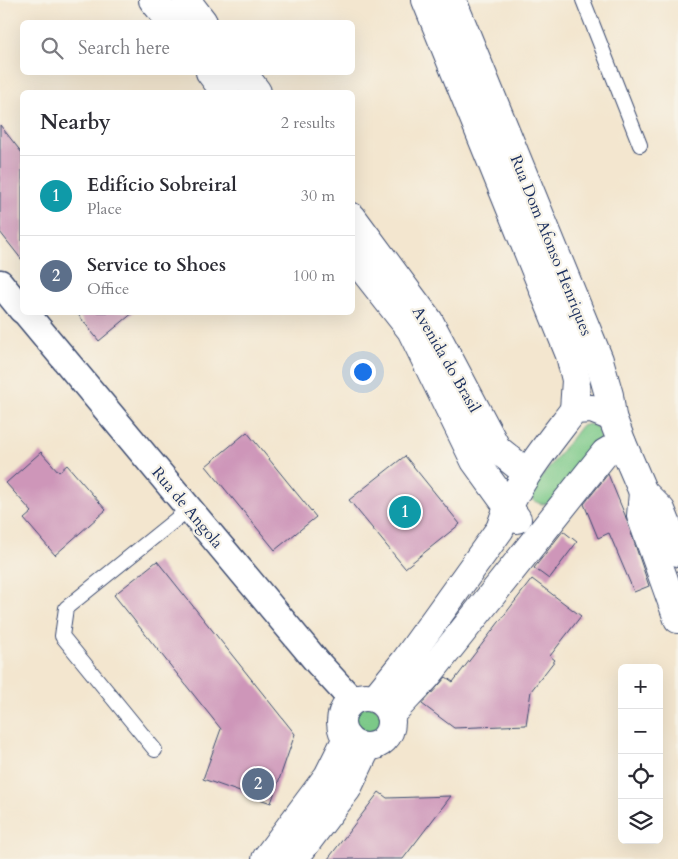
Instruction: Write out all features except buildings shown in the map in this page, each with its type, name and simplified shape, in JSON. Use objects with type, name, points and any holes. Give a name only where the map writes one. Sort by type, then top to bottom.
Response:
[{"type":"street","points":[[153,0],[169,20]]},
{"type":"street","points":[[186,0],[201,20]]},
{"type":"street","name":"Rua Dom Afonso Henriques","points":[[426,0],[570,355],[576,380],[574,410]]},
{"type":"street","name":"Rua Dom Afonso Henriques","points":[[452,0],[599,360],[609,395],[612,417],[622,443],[643,492],[661,510],[678,552]]},
{"type":"street","points":[[212,75],[224,90]]},
{"type":"street","points":[[244,75],[256,90]]},
{"type":"street","name":"Avenida do Brasil","points":[[355,221],[429,321],[497,449],[527,473]]},
{"type":"street","name":"Avenida do Brasil","points":[[355,260],[411,330],[475,461],[521,522],[530,526],[544,528]]},
{"type":"street","name":"Rua de Angola","points":[[0,283],[20,306]]},
{"type":"street","name":"Rua de Angola","points":[[27,315],[318,663],[372,705]]},
{"type":"street","points":[[372,705],[500,530],[508,505],[527,473],[574,410],[592,409],[612,417]]},
{"type":"street","points":[[372,705],[388,732],[376,745],[357,742],[343,732],[341,718],[343,711],[372,705],[427,676],[544,528],[606,454],[622,443]]},
{"type":"street","name":"Rua Dom Afonso Henriques","points":[[643,492],[641,516],[678,619]]},
{"type":"street","points":[[266,859],[328,776],[357,742]]},
{"type":"street","points":[[294,859],[347,789],[357,742]]},
{"type":"lane","points":[[583,0],[640,145]]},
{"type":"lane","points":[[155,750],[62,636],[66,608],[190,508]]},
{"type":"green space","points":[[589,424],[598,430],[600,441],[554,500],[543,504],[532,499],[532,490],[581,426]]},
{"type":"green space","points":[[366,705],[372,706],[377,710],[381,715],[381,727],[377,732],[372,736],[366,737],[360,736],[355,732],[351,727],[350,721],[351,715],[355,710],[360,706]]},
{"type":"place","name":"Edifício Sobreiral","points":[[405,512]]},
{"type":"place","name":"Service to Shoes","points":[[258,784]]}]
